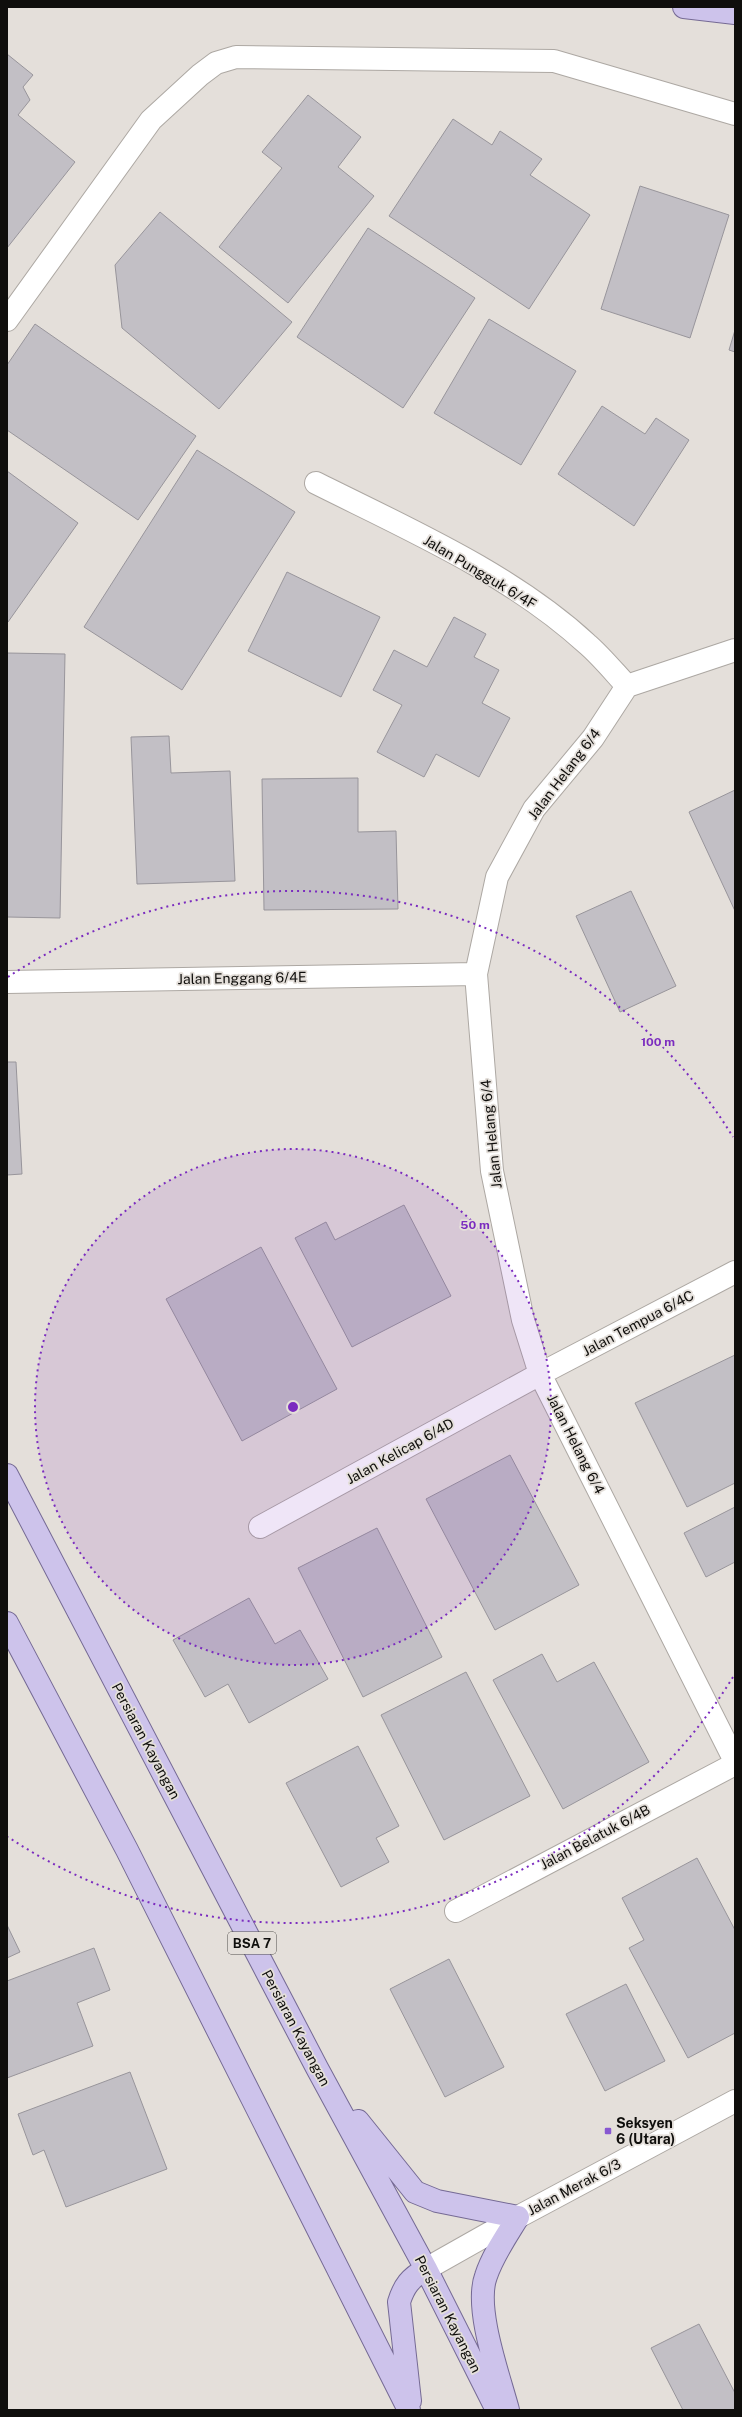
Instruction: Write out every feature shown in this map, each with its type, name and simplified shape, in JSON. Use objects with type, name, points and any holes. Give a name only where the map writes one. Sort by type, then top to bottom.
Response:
[{"type":"main road","points":[[684,7],[735,13]]},
{"type":"main road","name":"Persiaran Kayangan","points":[[7,1475],[317,2068],[426,2269],[497,2410]]},
{"type":"main road","points":[[7,1622],[131,1858],[410,2410]]},
{"type":"main road","points":[[317,2068],[415,2192],[437,2201],[518,2217],[502,2243],[485,2277],[483,2311],[508,2410]]},
{"type":"main road","points":[[410,2410],[399,2302],[404,2288],[413,2276],[426,2269]]},
{"type":"street","points":[[7,320],[151,120],[216,63],[236,57],[554,61],[735,114]]},
{"type":"street","name":"Jalan Pungguk 6/4F","points":[[316,483],[448,550],[531,600],[588,644],[627,686]]},
{"type":"street","points":[[627,686],[735,650]]},
{"type":"street","name":"Jalan Helang 6/4","points":[[627,686],[593,738],[534,809],[497,878],[476,974],[492,1171],[523,1320],[540,1374],[735,1762]]},
{"type":"street","name":"Jalan Enggang 6/4E","points":[[7,982],[476,974]]},
{"type":"street","name":"Jalan Tempua 6/4C","points":[[540,1374],[735,1272]]},
{"type":"street","name":"Jalan Kelicap 6/4D","points":[[260,1527],[540,1374]]},
{"type":"street","name":"Jalan Belatuk 6/4B","points":[[456,1911],[735,1762]]},
{"type":"street","name":"Jalan Merak 6/3","points":[[426,2269],[518,2217],[734,2105]]},
{"type":"building","points":[[7,54],[33,75],[23,87],[30,100],[18,115],[75,162],[7,248]]},
{"type":"building","points":[[308,95],[361,137],[338,167],[374,196],[288,303],[219,247],[282,168],[262,152]]},
{"type":"building","points":[[453,119],[492,145],[500,131],[542,159],[530,175],[590,215],[529,309],[389,216]]},
{"type":"building","points":[[640,186],[729,215],[690,338],[601,309]]},
{"type":"building","points":[[160,212],[292,322],[219,409],[122,328],[115,265]]},
{"type":"building","points":[[368,228],[475,298],[403,408],[297,337]]},
{"type":"building","points":[[489,319],[576,371],[521,465],[434,413]]},
{"type":"building","points":[[35,324],[196,436],[138,520],[7,430],[7,365]]},
{"type":"building","points":[[735,330],[735,352],[729,350]]},
{"type":"building","points":[[602,406],[645,434],[656,418],[689,440],[634,526],[558,474]]},
{"type":"building","points":[[197,450],[295,512],[182,690],[84,627]]},
{"type":"building","points":[[7,471],[78,523],[8,622],[7,621]]},
{"type":"building","points":[[287,572],[380,617],[341,697],[248,651]]},
{"type":"building","points":[[454,617],[486,634],[474,657],[499,670],[482,703],[510,718],[479,777],[436,754],[424,777],[377,752],[402,705],[373,690],[394,650],[427,667]]},
{"type":"building","points":[[7,653],[65,654],[60,918],[7,917]]},
{"type":"building","points":[[169,736],[171,773],[230,771],[235,881],[137,884],[131,737]]},
{"type":"building","points":[[358,778],[358,832],[396,831],[398,909],[264,910],[262,779]]},
{"type":"building","points":[[735,790],[735,911],[689,812]]},
{"type":"building","points":[[631,891],[676,986],[620,1012],[576,916]]},
{"type":"building","points":[[7,1062],[16,1062],[22,1174],[7,1175]]},
{"type":"building","points":[[404,1205],[451,1296],[352,1347],[295,1238],[326,1222],[335,1240]]},
{"type":"building","points":[[261,1247],[337,1389],[242,1441],[166,1299]]},
{"type":"building","points":[[735,1355],[735,1483],[687,1507],[635,1403]]},
{"type":"building","points":[[510,1455],[579,1585],[495,1630],[426,1499]]},
{"type":"building","points":[[735,1507],[735,1562],[706,1577],[684,1533]]},
{"type":"building","points":[[377,1528],[442,1657],[363,1697],[298,1568]]},
{"type":"building","points":[[249,1598],[275,1644],[300,1630],[328,1679],[249,1723],[228,1684],[205,1697],[173,1640]]},
{"type":"building","points":[[542,1654],[557,1682],[594,1662],[649,1762],[563,1809],[493,1680]]},
{"type":"building","points":[[466,1672],[530,1796],[444,1840],[381,1715]]},
{"type":"building","points":[[358,1746],[399,1826],[376,1838],[389,1862],[341,1887],[286,1783]]},
{"type":"building","points":[[697,1858],[735,1930],[735,2033],[688,2058],[629,1948],[644,1940],[622,1898]]},
{"type":"building","points":[[7,1925],[20,1952],[7,1958]]},
{"type":"building","points":[[94,1948],[110,1990],[77,2003],[93,2046],[7,2078],[7,1981]]},
{"type":"building","points":[[449,1959],[504,2067],[445,2097],[390,1989]]},
{"type":"building","points":[[626,1984],[665,2061],[605,2091],[566,2014]]},
{"type":"building","points":[[130,2072],[167,2169],[66,2207],[44,2150],[33,2155],[18,2114]]},
{"type":"building","points":[[699,2324],[735,2393],[735,2410],[683,2410],[651,2348]]},
{"type":"place","name":"Seksyen 6 (Utara)","points":[[608,2131]]}]
